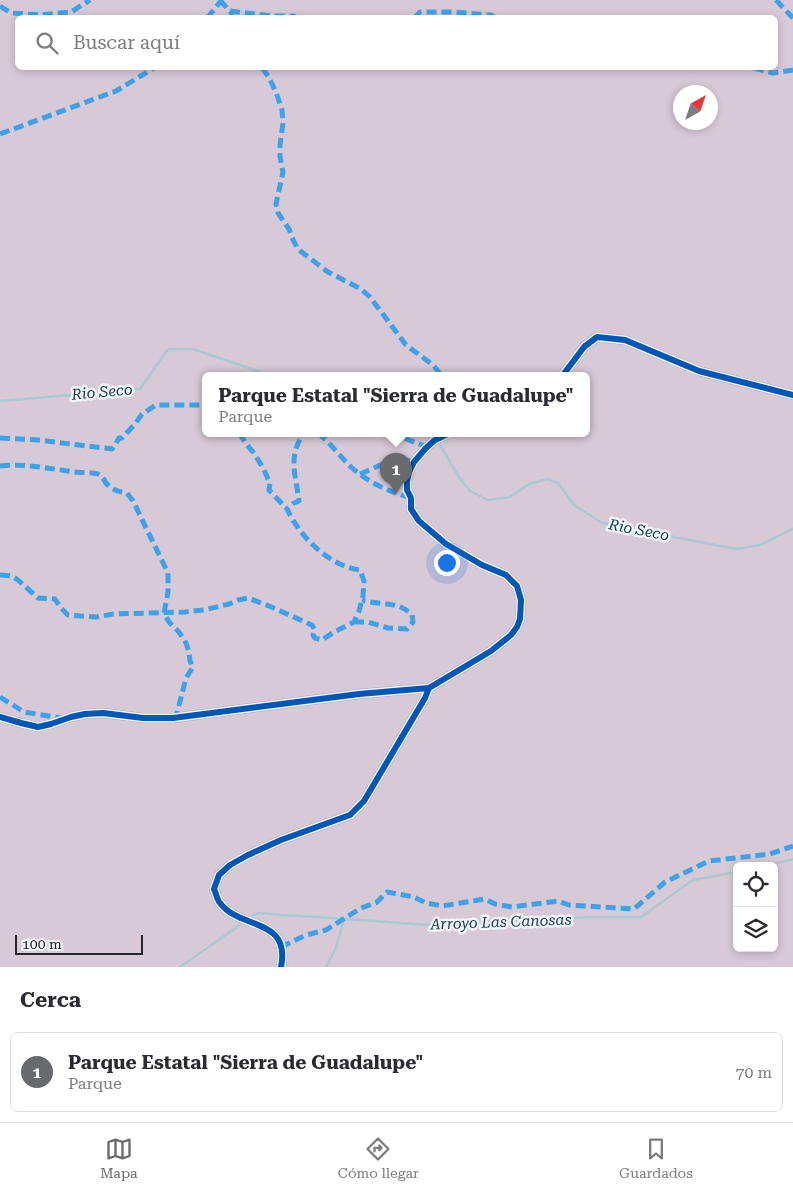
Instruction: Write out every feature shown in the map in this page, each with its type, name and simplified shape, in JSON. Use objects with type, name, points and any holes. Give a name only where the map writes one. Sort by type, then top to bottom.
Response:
[{"type":"street","points":[[565,372],[584,347],[597,337],[625,340],[699,371],[793,395]]},
{"type":"street","points":[[0,717],[38,727],[85,714],[103,713],[143,718],[172,718],[360,694],[429,688],[491,650],[517,628],[522,600],[517,586],[506,576],[482,565],[446,544],[419,521],[412,509],[408,490],[409,472],[414,462],[426,448],[441,437]]},
{"type":"street","points":[[282,967],[281,947],[277,936],[267,928],[230,913],[219,903],[214,889],[219,875],[230,865],[248,855],[281,840],[350,815],[358,808],[425,698],[429,688]]},
{"type":"shaded area","points":[[0,0],[793,0],[793,967],[0,967]]},
{"type":"waterway","name":"Rio Seco","points":[[0,401],[140,389],[168,349],[193,349],[260,372]]},
{"type":"waterway","name":"Rio Seco","points":[[440,445],[459,477],[470,491],[488,500],[510,497],[529,484],[548,479],[558,483],[574,505],[602,523],[736,549],[760,545],[793,529]]},
{"type":"waterway","name":"Arroyo Las Canosas","points":[[778,863],[793,859]]},
{"type":"waterway","name":"Arroyo Las Canosas","points":[[253,915],[259,913],[429,925],[591,917],[641,917],[693,880],[733,873]]},
{"type":"waterway","points":[[326,967],[335,950],[344,919]]},
{"type":"waterway","name":"Arroyo Las Canosas","points":[[180,967],[240,925]]},
{"type":"marked path","points":[[0,6],[11,13],[41,15],[71,12],[90,0]]},
{"type":"marked path","points":[[220,0],[233,15]]},
{"type":"marked path","points":[[776,0],[793,18]]},
{"type":"marked path","points":[[209,15],[221,1]]},
{"type":"marked path","points":[[230,11],[264,15]]},
{"type":"marked path","points":[[417,15],[420,12],[491,15]]},
{"type":"marked path","points":[[0,134],[116,91],[151,70]]},
{"type":"marked path","points":[[264,70],[276,92],[282,110],[283,123],[280,157],[283,172],[276,204],[278,213],[289,229],[294,242],[299,250],[328,272],[361,289],[370,297],[406,345],[433,365],[439,372]]},
{"type":"marked path","points":[[762,70],[773,73],[793,70]]},
{"type":"marked path","points":[[0,438],[38,440],[112,449],[119,438],[122,438],[142,414],[156,405],[202,405]]},
{"type":"marked path","points":[[242,437],[262,466],[270,483],[269,490],[287,509]]},
{"type":"marked path","points":[[0,575],[12,576],[38,598],[55,599],[68,615],[96,617],[113,614],[185,612],[204,610],[248,598],[312,625],[315,630],[313,635],[315,638],[322,640],[354,622],[363,596],[364,581],[360,570],[337,563],[308,540],[287,509],[299,501],[294,458],[302,437]]},
{"type":"marked path","points":[[322,437],[351,467],[365,478],[411,498]]},
{"type":"marked path","points":[[401,437],[427,447]]},
{"type":"marked path","points":[[360,474],[393,461],[407,460],[414,462]]},
{"type":"marked path","points":[[0,466],[28,466],[98,474],[111,487],[127,493],[133,501],[168,573],[168,592],[164,613],[186,643],[193,667],[186,678],[176,717]]},
{"type":"marked path","points":[[354,622],[368,622],[388,628],[407,629],[413,622],[412,615],[401,607],[362,600]]},
{"type":"marked path","points":[[0,697],[24,712],[61,718]]},
{"type":"marked path","points":[[281,947],[306,935],[326,930],[361,908],[376,903],[387,892],[414,897],[426,903],[442,906],[485,899],[495,904],[512,907],[558,901],[569,905],[634,909],[665,882],[709,861],[770,854],[793,846]]},
{"type":"cycle path","points":[[565,372],[584,347],[597,337],[625,340],[699,371],[793,395]]},
{"type":"cycle path","points":[[0,717],[38,727],[85,714],[103,713],[143,718],[173,718],[359,694],[429,688],[491,651],[511,635],[517,627],[520,619],[521,600],[517,586],[506,575],[482,565],[446,544],[419,521],[411,509],[411,498],[407,490],[409,472],[414,462],[426,448],[441,437]]},
{"type":"cycle path","points":[[281,967],[282,951],[278,940],[271,932],[262,926],[239,917],[219,902],[214,889],[219,875],[230,865],[248,855],[281,840],[350,815],[364,801],[425,698],[429,688]]},
{"type":"place","name":"Parque Estatal \"Sierra de Guadalupe\"","points":[[396,494]]}]
